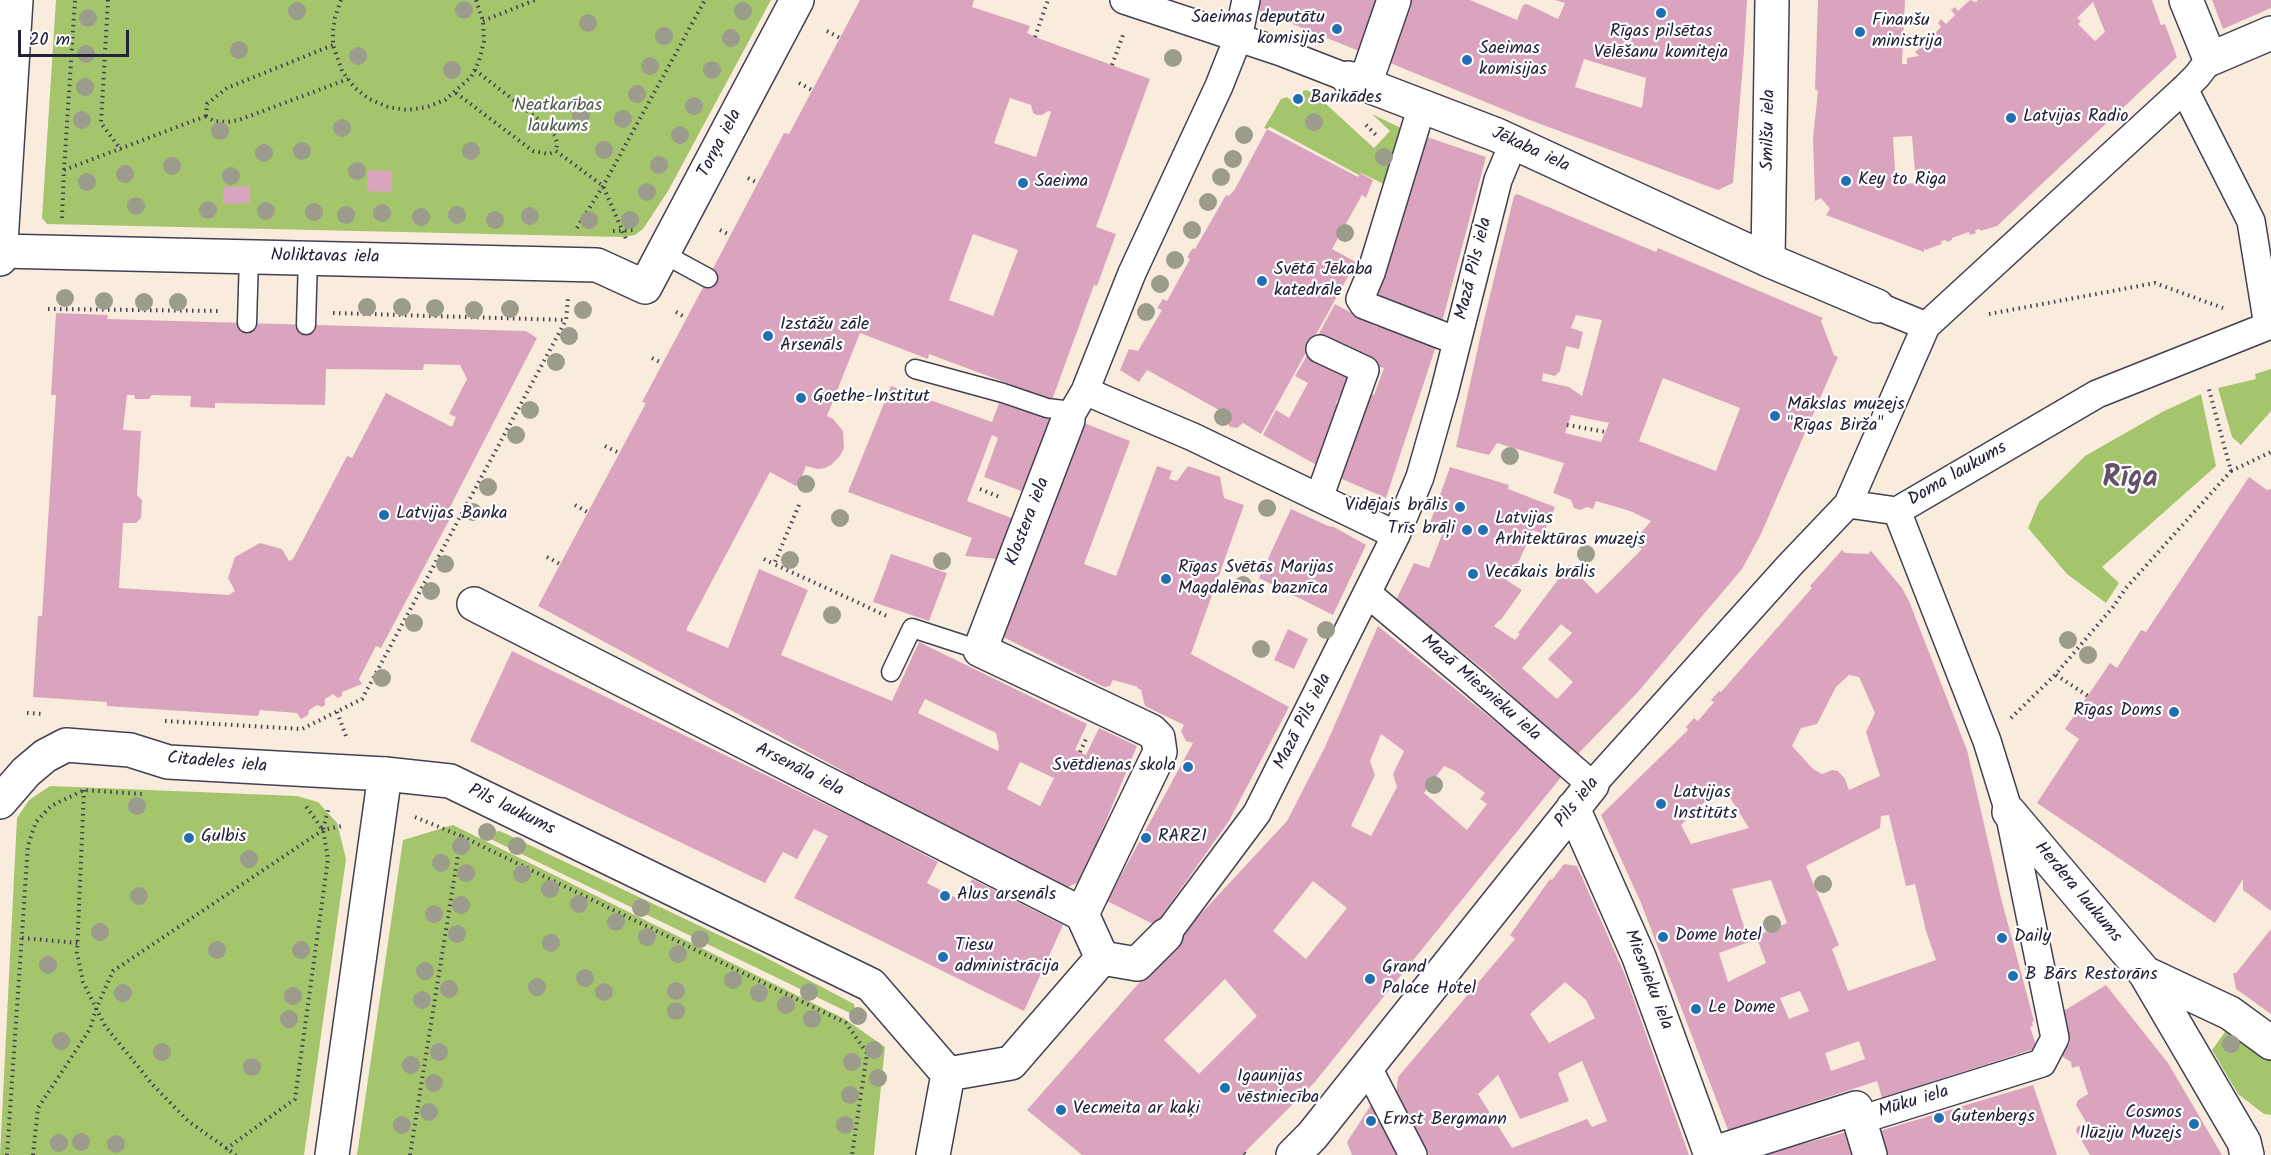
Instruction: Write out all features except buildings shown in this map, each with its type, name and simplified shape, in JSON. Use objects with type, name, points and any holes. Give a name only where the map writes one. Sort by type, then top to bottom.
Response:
[{"type":"street","points":[[0,259],[16,0]]},
{"type":"street","name":"Torņa iela","points":[[645,287],[797,0]]},
{"type":"street","name":"Jēkaba iela","points":[[1124,0],[1238,38],[1497,135],[1768,260],[1926,326]]},
{"type":"street","name":"Klostera iela","points":[[980,650],[1075,407],[1132,273],[1219,86],[1238,38],[1246,0]]},
{"type":"street","points":[[1356,81],[1394,0]]},
{"type":"street","name":"Smilšu iela","points":[[1768,260],[1772,0]]},
{"type":"street","points":[[2186,0],[2210,58]]},
{"type":"street","points":[[1898,511],[1848,504],[1926,326],[2184,90],[2210,58],[2271,33]]},
{"type":"street","points":[[2184,90],[2261,224],[2270,326]]},
{"type":"street","points":[[1422,106],[1374,262],[1360,299],[1364,305],[1457,341]]},
{"type":"street","name":"Mazā Pils iela","points":[[1102,958],[1137,964],[1166,934],[1257,813],[1368,594],[1419,477],[1498,180],[1513,144]]},
{"type":"street","name":"Noliktavas iela","points":[[0,251],[597,265],[645,287]]},
{"type":"street","name":"Doma laukums","points":[[2050,1016],[2009,812],[1987,741],[1898,511],[2097,394],[2270,326]]},
{"type":"street","points":[[1319,498],[1365,370],[1320,349]]},
{"type":"street","points":[[1075,407],[1193,436],[1395,535]]},
{"type":"street","name":"Pils iela","points":[[1310,1149],[1367,1066],[1583,797],[1848,504]]},
{"type":"street","name":"Mazā Miesnieku iela","points":[[1368,594],[1472,681],[1583,797]]},
{"type":"street","name":"Arsenāla iela","points":[[474,604],[1082,914]]},
{"type":"street","points":[[933,1155],[948,1074],[1011,1063],[1102,958],[1082,914],[1160,752],[1158,738],[1151,732],[980,650]]},
{"type":"street","name":"Citadeles iela","points":[[0,801],[26,772],[45,756],[66,744],[130,750],[168,762],[385,774]]},
{"type":"street","points":[[332,1155],[385,774]]},
{"type":"street","name":"Pils laukums","points":[[385,774],[450,781],[871,985],[948,1074]]},
{"type":"street","name":"Miesnieku iela","points":[[1583,797],[1711,1154]]},
{"type":"street","name":"Herdera laukums","points":[[2009,812],[2145,973],[2244,1142],[2247,1155]]},
{"type":"street","name":"Herdera laukums","points":[[2145,973],[2230,1013],[2271,1043]]},
{"type":"street","name":"Mūku iela","points":[[1711,1154],[1856,1108],[1860,1120],[2042,1063],[2055,1038],[2050,1016]]},
{"type":"street","points":[[1367,1066],[1413,1155]]},
{"type":"street","points":[[1860,1120],[1870,1155]]},
{"type":"lane","points":[[662,253],[708,278]]},
{"type":"lane","points":[[247,323],[249,256]]},
{"type":"lane","points":[[306,325],[308,258]]},
{"type":"lane","points":[[915,369],[1003,393],[1047,408],[1075,407]]},
{"type":"lane","points":[[891,672],[912,628],[980,650]]},
{"type":"path","points":[[62,222],[75,0]]},
{"type":"path","points":[[108,0],[101,123],[121,150]]},
{"type":"path","points":[[339,1],[334,24],[333,45],[348,79],[369,99],[398,109],[417,109],[437,105],[456,93],[466,84],[480,61],[484,41],[483,21],[476,0]]},
{"type":"path","points":[[483,21],[535,0]]},
{"type":"path","points":[[576,231],[705,0]]},
{"type":"path","points":[[1035,37],[1048,0]]},
{"type":"path","points":[[827,31],[840,38]]},
{"type":"path","points":[[206,116],[207,104],[227,88],[333,45]]},
{"type":"path","points":[[475,70],[548,127],[555,136],[556,151]]},
{"type":"path","points":[[206,116],[214,121],[238,120],[348,79]]},
{"type":"path","points":[[799,83],[812,90]]},
{"type":"path","points":[[456,93],[532,151],[549,154],[556,151]]},
{"type":"path","points":[[64,170],[206,116]]},
{"type":"path","points":[[556,151],[603,186],[645,287]]},
{"type":"path","points":[[748,178],[758,183]]},
{"type":"path","points":[[720,230],[730,235]]},
{"type":"path","points":[[1983,315],[2155,283],[2270,326]]},
{"type":"path","points":[[676,312],[686,318]]},
{"type":"path","points":[[158,721],[302,729],[362,699],[566,320]]},
{"type":"path","points":[[652,358],[662,363]]},
{"type":"path","points":[[2210,391],[2230,471]]},
{"type":"path","points":[[1567,425],[1606,432]]},
{"type":"path","points":[[605,446],[619,453]]},
{"type":"path","points":[[1987,741],[2055,675],[2113,608],[2126,588],[2230,471],[2271,452]]},
{"type":"path","points":[[575,505],[587,512]]},
{"type":"path","points":[[774,564],[799,505]]},
{"type":"path","points":[[547,557],[560,564]]},
{"type":"path","points":[[764,559],[912,628]]},
{"type":"path","points":[[2055,675],[2088,696]]},
{"type":"path","points":[[1080,752],[1085,741]]},
{"type":"path","points":[[84,790],[77,952],[83,982],[105,1026],[153,1085],[188,1121],[236,1155]]},
{"type":"path","points":[[7,1155],[28,845],[36,822],[51,806],[84,790],[154,794]]},
{"type":"path","points":[[226,1149],[295,1099],[328,859],[323,830],[304,804]]},
{"type":"path","points":[[33,1155],[38,1108],[90,1029],[113,971],[323,830],[378,819],[415,817],[461,836],[846,1023],[867,1053],[853,1155]]},
{"type":"path","points":[[410,1155],[461,836]]},
{"type":"path","points":[[22,938],[78,943]]},
{"type":"green space","name":"Neatkarības laukums","points":[[56,0],[771,0],[668,191],[643,229],[635,235],[623,237],[47,224],[42,218]]},
{"type":"green space","points":[[1303,91],[1314,93],[1374,148],[1390,131],[1372,114],[1405,130],[1386,185],[1361,173],[1359,175],[1270,127],[1264,128],[1281,99],[1287,97],[1300,108]]},
{"type":"green space","points":[[2271,369],[2271,411],[2241,445],[2232,437],[2218,388],[2256,379],[2255,374]]},
{"type":"green space","points":[[2201,394],[2216,466],[2102,567],[2119,583],[2106,603],[2067,574],[2028,528],[2039,502],[2085,456],[2164,411]]},
{"type":"green space","points":[[50,786],[297,796],[318,802],[337,823],[346,859],[304,1155],[0,1155],[17,818],[29,800]]},
{"type":"green space","points":[[453,825],[845,1019],[885,1047],[874,1155],[357,1155],[403,840]]},
{"type":"green space","points":[[500,831],[761,955],[854,1004],[856,1016],[480,834]]},
{"type":"green space","points":[[2230,1025],[2271,1056],[2271,1115],[2264,1114],[2238,1094],[2212,1050]]},
{"type":"place","name":"Rīgas pilsētas Vēlēšanu komiteja","points":[[1661,13]]},
{"type":"place","name":"Saeimas deputātu komisijas","points":[[1337,29]]},
{"type":"place","name":"Finanšu ministrija","points":[[1860,32]]},
{"type":"place","name":"Saeimas komisijas","points":[[1467,60]]},
{"type":"place","name":"Barikādes","points":[[1298,99]]},
{"type":"place","name":"Latvijas Radio","points":[[2011,118]]},
{"type":"place","name":"Key to Riga","points":[[1846,181]]},
{"type":"place","name":"Saeima","points":[[1023,183]]},
{"type":"place","name":"Svētā Jēkaba katedrāle","points":[[1262,281]]},
{"type":"place","name":"Izstāžu zāle Arsenāls","points":[[768,336]]},
{"type":"place","name":"Goethe-Institut","points":[[801,398]]},
{"type":"place","name":"Mākslas muzejs \"Rīgas Birža\"","points":[[1775,416]]},
{"type":"place","name":"Vidējais brālis","points":[[1460,507]]},
{"type":"place","name":"Latvijas Banka","points":[[384,515]]},
{"type":"place","name":"Trīs brāļi","points":[[1467,530]]},
{"type":"place","name":"Latvijas Arhitektūras muzejs","points":[[1483,530]]},
{"type":"place","name":"Vecākais brālis","points":[[1473,574]]},
{"type":"place","name":"Rīgas Svētās Marijas Magdalēnas baznīca","points":[[1166,579]]},
{"type":"place","name":"Rīgas Doms","points":[[2174,712]]},
{"type":"place","name":"Svētdienas skola","points":[[1188,767]]},
{"type":"place","name":"Latvijas Institūts","points":[[1661,804]]},
{"type":"place","name":"Gulbis","points":[[189,838]]},
{"type":"place","name":"RARZI","points":[[1146,838]]},
{"type":"place","name":"Alus arsenāls","points":[[945,896]]},
{"type":"place","name":"Dome hotel","points":[[1663,937]]},
{"type":"place","name":"Daily","points":[[2002,938]]},
{"type":"place","name":"Tiesu administrācija","points":[[943,957]]},
{"type":"place","name":"B Bārs Restorāns","points":[[2013,976]]},
{"type":"place","name":"Grand Palace Hotel","points":[[1370,979]]},
{"type":"place","name":"Le Dome","points":[[1696,1009]]},
{"type":"place","name":"Igaunijas vēstniecība","points":[[1225,1088]]},
{"type":"place","name":"Vecmeita ar kaķi","points":[[1061,1110]]},
{"type":"place","name":"Gutenbergs","points":[[1939,1118]]},
{"type":"place","name":"Ernst Bergmann","points":[[1371,1121]]},
{"type":"place","name":"Cosmos Ilūziju Muzejs","points":[[2194,1124]]},
{"type":"district","name":"Rīga","points":[[2130,481]]}]
